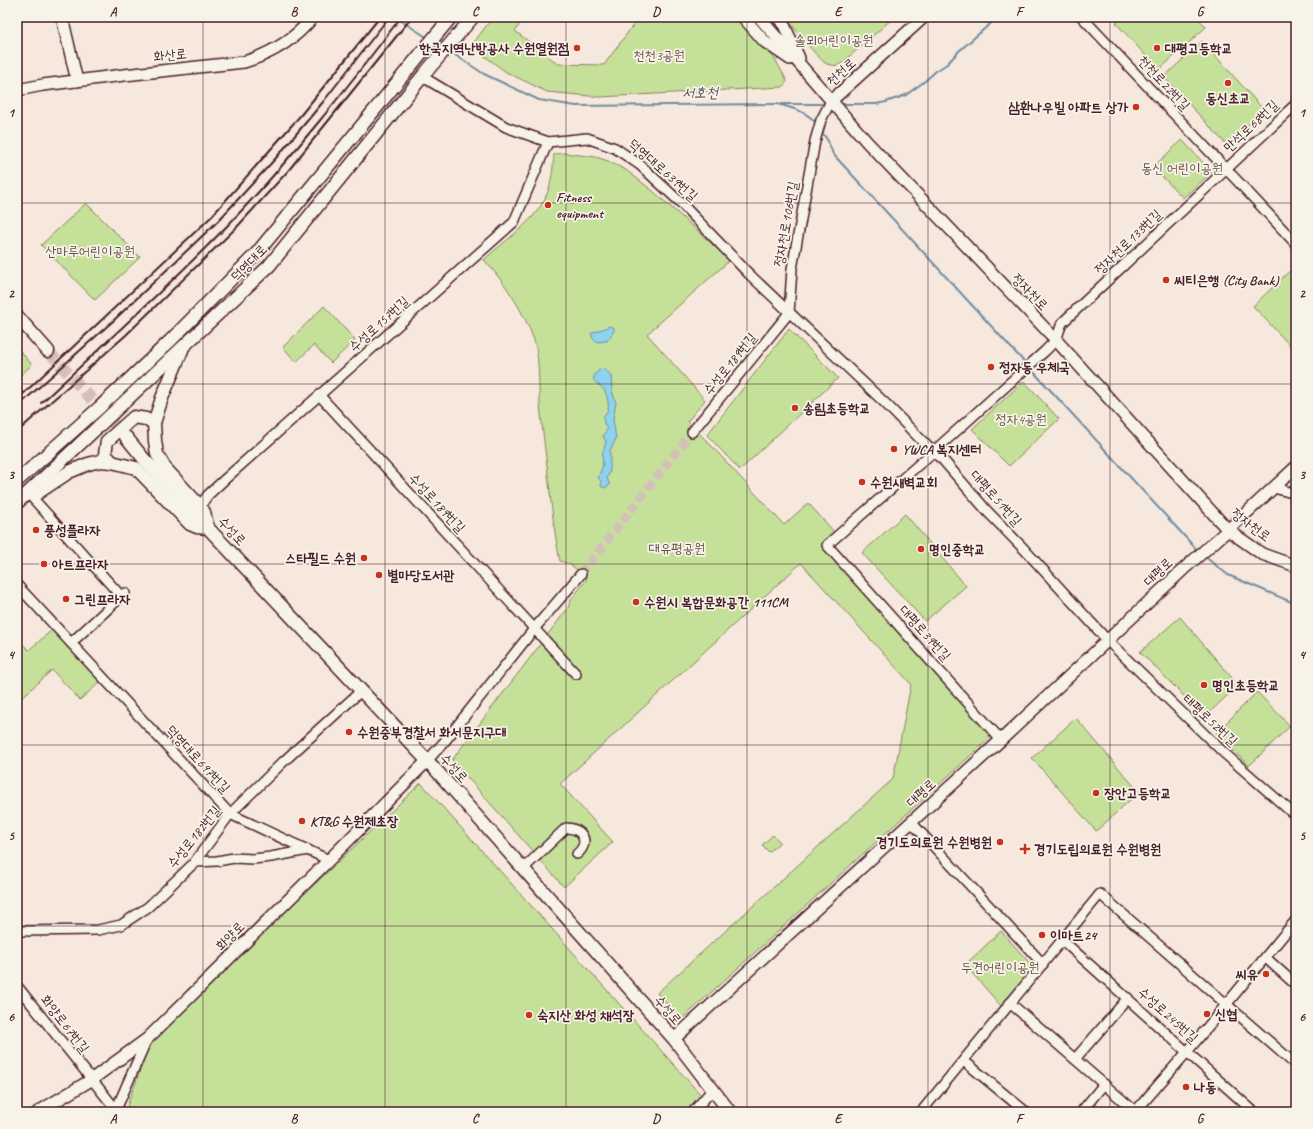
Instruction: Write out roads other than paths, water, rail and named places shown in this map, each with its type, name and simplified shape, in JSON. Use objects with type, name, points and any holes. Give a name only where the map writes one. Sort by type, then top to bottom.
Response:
[{"type":"main road","name":"덕영대로","points":[[17,480],[100,407],[170,341],[256,254],[451,17]]},
{"type":"main road","name":"덕영대로","points":[[30,495],[269,266],[471,20]]},
{"type":"main road","points":[[17,316],[48,351]]},
{"type":"main road","points":[[17,504],[69,472],[100,461],[112,462],[136,468],[190,524],[197,527],[208,528],[204,512],[200,506],[165,468],[157,454],[154,423],[162,398],[184,346]]},
{"type":"main road","points":[[112,462],[105,454],[107,441],[134,417],[146,419],[154,423]]},
{"type":"main road","name":"수성로","points":[[126,437],[144,459],[208,528],[427,760],[674,1039],[730,1112]]},
{"type":"street","points":[[62,17],[77,81]]},
{"type":"street","points":[[743,17],[765,42],[804,69]]},
{"type":"street","name":"정자천로","points":[[758,17],[867,142],[1056,340],[1228,530],[1262,554],[1296,566]]},
{"type":"street","points":[[778,17],[784,25],[804,69]]},
{"type":"street","name":"천천로","points":[[832,101],[924,17]]},
{"type":"street","name":"천천로22번길","points":[[1082,17],[1296,244]]},
{"type":"street","name":"화산로","points":[[17,90],[28,87],[124,75],[244,62],[257,58],[281,46],[296,34],[309,18]]},
{"type":"street","name":"덕영대로639번길","points":[[425,75],[506,127],[548,142],[588,138],[615,148],[640,166],[680,202],[749,274],[789,313]]},
{"type":"street","name":"정자천로106번길","points":[[789,313],[792,269],[815,141],[821,120],[832,101]]},
{"type":"street","name":"만석로68번길","points":[[1226,168],[1296,104]]},
{"type":"street","name":"수성로157번길","points":[[200,506],[208,495],[219,485],[514,222],[548,142]]},
{"type":"street","name":"정자천로133번길","points":[[1056,340],[1062,323],[1226,168]]},
{"type":"street","name":"수성로189번길","points":[[692,432],[789,313]]},
{"type":"street","name":"대평로51번길","points":[[789,313],[943,460],[987,511],[1024,549],[1108,642]]},
{"type":"street","points":[[933,452],[1056,340]]},
{"type":"street","name":"수성로189번길","points":[[320,396],[576,674]]},
{"type":"street","name":"대평로39번길","points":[[933,452],[827,545],[1001,740]]},
{"type":"street","points":[[1228,530],[1296,467]]},
{"type":"street","points":[[1274,488],[1296,494]]},
{"type":"street","points":[[30,495],[123,594],[71,643]]},
{"type":"street","name":"대평로","points":[[674,1039],[1108,642],[1187,566],[1228,530]]},
{"type":"street","points":[[427,760],[581,574]]},
{"type":"street","name":"덕영대로697번길","points":[[17,585],[230,814],[329,860]]},
{"type":"street","name":"태평로52번길","points":[[1108,642],[1224,753],[1296,816]]},
{"type":"street","name":"수성로182번길","points":[[17,931],[98,930],[121,925],[148,907],[195,862],[230,814],[282,762],[361,691]]},
{"type":"street","name":"화양로","points":[[38,1112],[91,1080],[147,1039],[329,860],[427,760]]},
{"type":"street","points":[[912,822],[1043,964]]},
{"type":"street","points":[[523,868],[566,828],[573,828],[580,832],[584,839],[584,845],[578,854]]},
{"type":"street","points":[[195,862],[217,861],[234,858],[253,859],[308,850]]},
{"type":"street","points":[[921,1112],[1100,894],[1296,1065]]},
{"type":"street","points":[[1010,1003],[1135,1112],[1266,958],[1296,920]]},
{"type":"street","name":"수성로245번길","points":[[1062,940],[1254,1112]]},
{"type":"street","points":[[1266,958],[1296,985]]},
{"type":"street","name":"화양로67번길","points":[[17,986],[116,1111]]},
{"type":"street","points":[[1075,1059],[1128,998]]},
{"type":"street","points":[[116,1111],[147,1039]]},
{"type":"street","points":[[964,1061],[1026,1112]]},
{"type":"street","points":[[1081,1112],[1104,1084]]},
{"type":"street","points":[[693,1112],[713,1089]]},
{"type":"water","points":[[610,326],[614,328],[614,331],[607,341],[598,342],[594,340],[591,335],[592,333]]},
{"type":"water","points":[[604,369],[611,376],[612,391],[616,403],[613,419],[616,438],[610,450],[610,471],[607,478],[610,485],[604,488],[601,486],[601,481],[598,478],[603,465],[602,455],[606,442],[603,436],[607,429],[603,417],[608,410],[608,404],[604,390],[595,382],[594,377],[599,370]]},
{"type":"waterway","name":"서호천","points":[[395,17],[428,38]]},
{"type":"waterway","name":"서호천","points":[[840,104],[876,104],[906,95],[947,64],[959,51],[998,17]]},
{"type":"waterway","name":"서호천","points":[[449,51],[484,74],[539,100],[576,106],[777,104]]},
{"type":"waterway","points":[[777,104],[804,113],[817,125]]},
{"type":"waterway","name":"서호천","points":[[782,104],[827,104]]},
{"type":"waterway","points":[[822,132],[828,141],[833,154],[1027,365]]},
{"type":"waterway","points":[[1030,368],[1199,552]]},
{"type":"waterway","points":[[1204,556],[1228,575],[1296,604]]},
{"type":"tunnel","points":[[48,351],[126,437]]},
{"type":"tunnel","points":[[581,574],[692,432]]},
{"type":"railway","points":[[22,395],[211,217],[300,116],[380,17]]},
{"type":"railway","points":[[17,407],[113,321],[218,221],[276,158],[323,102],[389,17]]},
{"type":"railway","points":[[41,403],[160,292],[229,224],[318,123],[401,17]]},
{"type":"railway","points":[[17,432],[126,335],[237,227],[288,171],[412,17]]},
{"type":"place","name":"한국지역난방공사 수원열원점","points":[[577,48]]},
{"type":"place","name":"대평고등학교","points":[[1157,48]]},
{"type":"place","name":"동신초교","points":[[1228,83]]},
{"type":"place","name":"삼환나우빌 아파트 상가","points":[[1136,107]]},
{"type":"place","name":"Fitness equipment","points":[[548,205]]},
{"type":"place","name":"씨티은행 (City Bank)","points":[[1166,280]]},
{"type":"place","name":"정자동 우체국","points":[[991,367]]},
{"type":"place","name":"송림초등학교","points":[[795,408]]},
{"type":"place","name":"YWCA 복지센터","points":[[894,449]]},
{"type":"place","name":"수원새벽교회","points":[[862,482]]},
{"type":"place","name":"풍성플라자","points":[[36,530]]},
{"type":"place","name":"명인중학교","points":[[921,549]]},
{"type":"place","name":"스타필드 수원","points":[[364,558]]},
{"type":"place","name":"아트프라자","points":[[44,564]]},
{"type":"place","name":"별마당도서관","points":[[379,575]]},
{"type":"place","name":"그린프라자","points":[[66,599]]},
{"type":"place","name":"수원시 복합문화공간 111CM","points":[[636,602]]},
{"type":"place","name":"명인초등학교","points":[[1204,685]]},
{"type":"place","name":"수원중부경찰서 화서문지구대","points":[[349,732]]},
{"type":"place","name":"장안고등학교","points":[[1096,793]]},
{"type":"place","name":"KT&G 수원제초장","points":[[302,821]]},
{"type":"place","name":"경기도의료원 수원병원","points":[[1000,842]]},
{"type":"place","name":"경기도립의료원 수원병원","points":[[1025,849]]},
{"type":"place","name":"이마트24","points":[[1042,935]]},
{"type":"place","name":"씨유","points":[[1266,974]]},
{"type":"place","name":"신협","points":[[1207,1014]]},
{"type":"place","name":"숙지산 화성 채석장","points":[[529,1015]]},
{"type":"place","name":"나동","points":[[1186,1087]]},
{"type":"park label","name":"솔뫼어린이공원","points":[[834,40]]},
{"type":"park label","name":"천천3공원","points":[[659,55]]},
{"type":"park label","name":"동신 어린이공원","points":[[1182,168]]},
{"type":"park label","name":"산마루어린이공원","points":[[90,251]]},
{"type":"park label","name":"정자4공원","points":[[1021,419]]},
{"type":"park label","name":"대유평공원","points":[[677,548]]},
{"type":"park label","name":"두견어린이공원","points":[[1000,967]]}]
